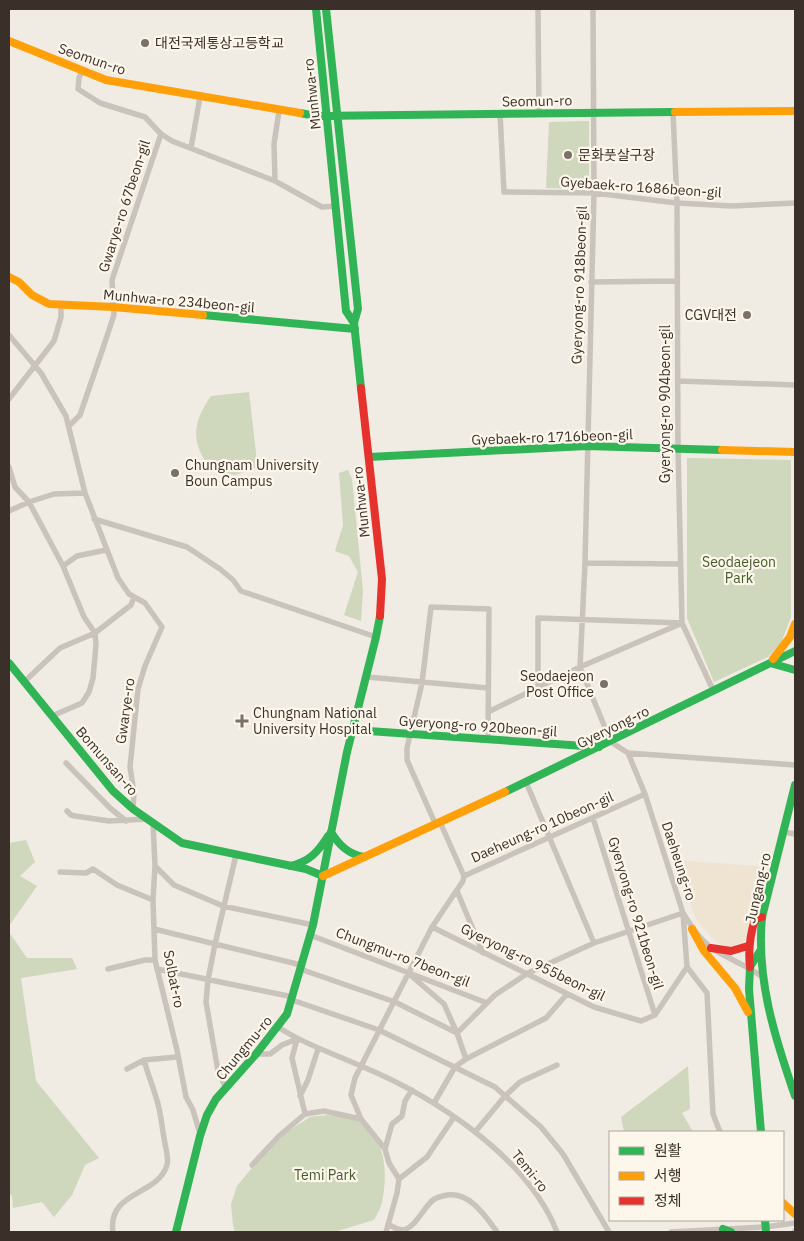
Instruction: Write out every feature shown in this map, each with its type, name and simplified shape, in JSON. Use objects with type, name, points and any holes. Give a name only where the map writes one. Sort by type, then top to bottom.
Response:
[{"type":"main road","name":"Munhwa-ro","points":[[316,9],[346,311],[354,326]]},
{"type":"main road","name":"Munhwa-ro","points":[[323,876],[347,752],[376,638],[381,608],[382,579],[354,326],[358,309],[326,9]]},
{"type":"main road","name":"Seomun-ro","points":[[9,41],[82,71],[126,85],[279,111],[327,116],[795,110]]},
{"type":"main road","name":"Munhwa-ro 234beon-gil","points":[[9,277],[19,282],[32,295],[49,304],[61,306],[113,307],[354,326]]},
{"type":"main road","name":"Gyebaek-ro 1716beon-gil","points":[[369,457],[586,446],[795,452]]},
{"type":"main road","points":[[795,624],[785,645],[770,663],[795,670]]},
{"type":"main road","name":"Gyeryong-ro","points":[[323,876],[611,742],[795,651]]},
{"type":"main road","name":"Bomunsan-ro","points":[[9,663],[113,791],[133,809],[182,843],[306,869],[323,876]]},
{"type":"main road","name":"Gyeryong-ro 920beon-gil","points":[[354,730],[600,747]]},
{"type":"main road","name":"Jungang-ro","points":[[795,785],[762,917],[760,951],[774,1029],[795,1096]]},
{"type":"main road","points":[[290,866],[303,864],[312,858],[331,832],[343,848],[350,853],[365,857]]},
{"type":"main road","name":"Chungmu-ro","points":[[176,1232],[200,1136],[216,1099],[256,1054],[287,1014],[313,924],[323,876]]},
{"type":"main road","points":[[761,1131],[751,1020],[750,967],[747,954],[755,920],[762,917]]},
{"type":"main road","points":[[692,929],[704,951],[735,988],[751,1020]]},
{"type":"main road","points":[[711,948],[731,951],[748,946]]},
{"type":"main road","points":[[750,967],[760,951]]},
{"type":"main road","points":[[784,1204],[795,1214]]},
{"type":"main road","points":[[758,1232],[766,1226]]},
{"type":"street","points":[[538,9],[539,113]]},
{"type":"street","name":"Gyeryong-ro 918beon-gil","points":[[593,9],[594,193],[586,446],[585,563],[580,667],[611,742]]},
{"type":"street","points":[[82,71],[78,89],[100,103],[145,117],[161,134],[172,141],[275,181],[322,207],[336,206]]},
{"type":"street","points":[[191,148],[200,97]]},
{"type":"street","points":[[275,181],[274,144],[279,111]]},
{"type":"street","name":"Gyeryong-ro 904beon-gil","points":[[673,112],[677,203],[676,281],[682,623],[713,690]]},
{"type":"street","name":"Gyebaek-ro 1686beon-gil","points":[[500,113],[504,192],[594,193],[677,203],[732,206],[795,203]]},
{"type":"street","name":"Gwarye-ro 67beon-gil","points":[[69,426],[80,415],[114,315],[112,280],[161,134]]},
{"type":"street","points":[[591,282],[676,281]]},
{"type":"street","points":[[9,400],[54,341],[61,317],[61,306]]},
{"type":"street","name":"Gwarye-ro","points":[[9,335],[41,373],[66,416],[85,493],[118,578],[129,594],[145,603],[162,626],[145,666],[138,689],[130,767],[134,793],[133,809]]},
{"type":"street","points":[[678,381],[795,385]]},
{"type":"street","points":[[9,467],[15,487],[29,502],[63,566],[84,617],[95,633],[96,645],[93,678],[89,692],[82,703],[52,716]]},
{"type":"street","points":[[9,511],[54,494],[85,493]]},
{"type":"street","points":[[94,519],[187,547],[220,569],[233,580],[241,591],[376,638]]},
{"type":"street","points":[[63,566],[77,556],[106,550]]},
{"type":"street","points":[[585,563],[680,564]]},
{"type":"street","points":[[24,682],[60,648],[95,633],[131,605],[134,597]]},
{"type":"street","points":[[464,876],[407,760],[407,748],[422,683],[431,607],[489,609],[488,688],[490,711],[488,740]]},
{"type":"street","points":[[538,688],[538,618],[682,623]]},
{"type":"street","points":[[490,711],[580,667],[682,623]]},
{"type":"street","points":[[367,677],[488,688]]},
{"type":"street","points":[[611,742],[628,753],[795,764]]},
{"type":"street","name":"Daeheung-ro","points":[[628,753],[645,794],[682,913],[692,929],[711,948],[728,958],[750,967],[764,978]]},
{"type":"street","points":[[66,763],[110,808],[126,821]]},
{"type":"street","points":[[526,782],[594,943]]},
{"type":"street","name":"Daeheung-ro 10beon-gil","points":[[398,1179],[389,1163],[385,1149],[361,1119],[351,1095],[355,1078],[378,1030],[432,928],[457,891],[464,876],[645,794]]},
{"type":"street","points":[[67,811],[71,815],[109,821],[150,821]]},
{"type":"street","name":"Gyeryong-ro 921beon-gil","points":[[593,818],[655,1015]]},
{"type":"street","name":"Solbat-ro","points":[[150,821],[155,866],[153,900],[155,960],[186,1097],[193,1110],[200,1136]]},
{"type":"street","points":[[784,832],[795,834]]},
{"type":"street","points":[[226,1088],[218,1071],[206,1002],[215,944],[236,855]]},
{"type":"street","points":[[155,866],[174,885],[223,906],[313,924]]},
{"type":"street","points":[[60,872],[86,873],[93,869],[117,885],[153,900]]},
{"type":"street","points":[[457,891],[483,953]]},
{"type":"street","points":[[457,1033],[495,995],[528,974],[594,943],[682,913],[687,967],[707,993],[713,1114],[720,1131]]},
{"type":"street","name":"Gyeryong-ro 955beon-gil","points":[[432,928],[594,1008],[641,1022],[655,1015]]},
{"type":"street","points":[[154,929],[301,967],[394,1002],[457,1033]]},
{"type":"street","name":"Chungmu-ro 7beon-gil","points":[[310,935],[487,1003]]},
{"type":"street","points":[[108,969],[145,960],[155,960]]},
{"type":"street","points":[[655,1015],[687,967]]},
{"type":"street","points":[[157,969],[292,998],[378,1030],[496,1088],[540,1127],[563,1154],[609,1232]]},
{"type":"street","points":[[408,973],[444,1004],[466,1059]]},
{"type":"street","points":[[434,1103],[455,1067],[466,1059],[546,1018],[567,994]]},
{"type":"street","name":"Temi-ro","points":[[278,1027],[297,1040],[362,1066],[412,1090],[475,1132],[494,1147],[527,1185],[544,1208],[556,1232]]},
{"type":"street","points":[[256,1054],[270,1054],[282,1045],[297,1040]]},
{"type":"street","points":[[297,1040],[292,1058],[305,1114]]},
{"type":"street","points":[[300,1096],[308,1080],[318,1048]]},
{"type":"street","points":[[127,1069],[144,1060],[177,1057]]},
{"type":"street","points":[[113,1232],[113,1218],[118,1208],[125,1200],[159,1178],[168,1163],[158,1105],[144,1060]]},
{"type":"street","points":[[475,1132],[505,1096],[520,1082],[557,1065]]},
{"type":"street","points":[[385,1149],[392,1124],[402,1116],[405,1101],[412,1090]]},
{"type":"street","points":[[252,1165],[305,1114],[324,1112],[361,1119]]},
{"type":"street","points":[[386,1232],[397,1193],[398,1179],[427,1157],[454,1118]]},
{"type":"street","points":[[388,1224],[401,1230],[407,1229],[415,1222],[431,1201],[438,1197],[455,1194],[476,1205],[497,1232]]},
{"type":"street","points":[[671,1232],[727,1230],[795,1223]]},
{"type":"green space","name":"문화풋살구장","points":[[589,121],[589,189],[546,188],[549,122]]},
{"type":"green space","points":[[249,392],[256,468],[235,475],[212,471],[200,452],[197,443],[197,425],[204,406],[211,396]]},
{"type":"green space","name":"Seodaejeon Park","points":[[687,458],[791,460],[791,617],[781,643],[768,657],[714,682],[687,618]]},
{"type":"green space","points":[[348,470],[352,479],[363,591],[361,621],[344,615],[358,572],[349,556],[335,551],[343,525],[339,473]]},
{"type":"green space","points":[[26,840],[35,862],[20,876],[37,886],[9,926],[9,843]]},
{"type":"green space","points":[[9,932],[27,958],[72,958],[77,969],[21,978],[36,1081],[99,1158],[85,1165],[72,1195],[54,1217],[42,1202],[13,1208],[12,1196],[9,1193]]},
{"type":"green space","points":[[688,1066],[690,1109],[682,1113],[692,1131],[624,1131],[621,1117]]},
{"type":"green space","name":"Temi Park","points":[[328,1115],[359,1121],[368,1127],[380,1146],[385,1180],[380,1209],[374,1220],[334,1232],[235,1232],[231,1204],[237,1186],[266,1151],[287,1132],[310,1117]]},
{"type":"shaded area","points":[[676,860],[758,866],[762,871],[746,939],[742,944],[728,947],[720,944],[697,921],[676,869]]},
{"type":"traffic: fast","points":[[316,9],[346,311],[354,323],[361,388]]},
{"type":"traffic: fast","points":[[326,9],[358,309],[354,323]]},
{"type":"traffic: fast","points":[[300,113],[316,116],[675,112]]},
{"type":"traffic: fast","points":[[203,315],[355,329]]},
{"type":"traffic: fast","points":[[369,457],[586,446],[722,450]]},
{"type":"traffic: fast","points":[[176,1232],[207,1115],[216,1099],[256,1054],[287,1014],[313,925],[347,752],[380,616]]},
{"type":"traffic: fast","points":[[505,792],[795,651]]},
{"type":"traffic: fast","points":[[9,663],[113,791],[133,809],[182,843],[306,869],[323,876]]},
{"type":"traffic: fast","points":[[770,663],[795,670]]},
{"type":"traffic: fast","points":[[354,730],[599,747]]},
{"type":"traffic: fast","points":[[795,785],[762,917],[761,940],[762,963],[769,1008],[795,1096]]},
{"type":"traffic: fast","points":[[331,832],[344,848],[353,854],[364,857]]},
{"type":"traffic: fast","points":[[290,866],[303,862],[312,856],[328,836]]},
{"type":"traffic: fast","points":[[760,951],[750,967],[749,989],[761,1131]]},
{"type":"traffic: fast","points":[[765,1221],[766,1232]]},
{"type":"traffic: fast","points":[[723,1229],[731,1232]]},
{"type":"traffic: slow","points":[[9,41],[106,80],[300,113]]},
{"type":"traffic: slow","points":[[675,112],[795,111]]},
{"type":"traffic: slow","points":[[9,277],[19,282],[32,295],[49,304],[113,307],[203,315]]},
{"type":"traffic: slow","points":[[722,450],[795,452]]},
{"type":"traffic: slow","points":[[773,659],[790,637],[795,624]]},
{"type":"traffic: slow","points":[[323,876],[505,792]]},
{"type":"traffic: slow","points":[[692,929],[704,951],[735,988],[748,1012]]},
{"type":"traffic: slow","points":[[784,1204],[795,1214]]},
{"type":"traffic: jam","points":[[361,388],[382,579],[380,616]]},
{"type":"traffic: jam","points":[[750,967],[749,949],[752,931],[755,919],[762,917]]},
{"type":"traffic: jam","points":[[711,948],[731,951],[748,946]]},
{"type":"place","name":"대전국제통상고등학교","points":[[145,43]]},
{"type":"place","name":"문화풋살구장","points":[[568,155]]},
{"type":"place","name":"CGV대전","points":[[747,315]]},
{"type":"place","name":"Chungnam University Boun Campus","points":[[175,473]]},
{"type":"place","name":"Seodaejeon Post Office","points":[[604,684]]},
{"type":"place","name":"Chungnam National University Hospital","points":[[242,721]]}]
